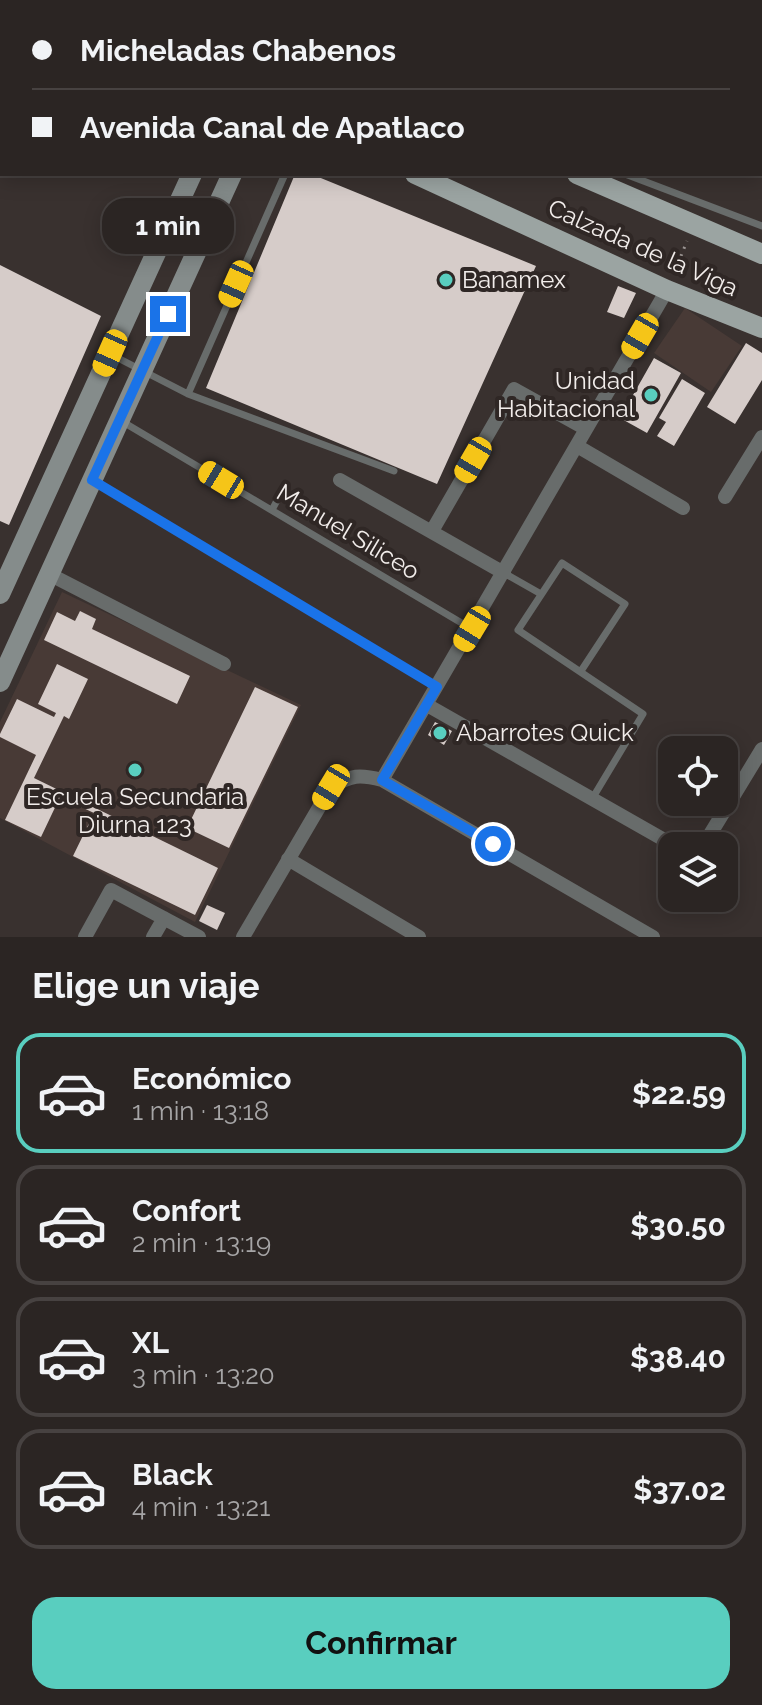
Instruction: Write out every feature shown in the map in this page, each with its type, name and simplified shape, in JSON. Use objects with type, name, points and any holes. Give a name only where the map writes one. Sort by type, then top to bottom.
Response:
[{"type":"main road","name":"Calzada de la Viga","points":[[419,176],[667,290],[762,328]]},
{"type":"main road","name":"Calzada de la Viga","points":[[582,176],[762,254]]},
{"type":"street","points":[[0,594],[7,560],[110,353],[191,176]]},
{"type":"street","points":[[0,682],[231,176]]},
{"type":"street","points":[[382,780],[667,290]]},
{"type":"street","points":[[432,531],[514,389],[586,429]]},
{"type":"street","points":[[725,497],[762,437]]},
{"type":"street","points":[[577,446],[683,508]]},
{"type":"street","points":[[340,480],[504,573]]},
{"type":"street","points":[[49,574],[224,664]]},
{"type":"street","points":[[427,705],[658,836]]},
{"type":"street","points":[[712,832],[762,749]]},
{"type":"street","points":[[243,937],[331,787],[350,776],[382,780],[627,930],[653,937]]},
{"type":"street","points":[[288,859],[419,937]]},
{"type":"street","points":[[85,937],[111,890],[199,937]]},
{"type":"street","points":[[153,937],[164,918]]},
{"type":"lane","points":[[188,394],[284,176]]},
{"type":"lane","points":[[630,176],[762,226]]},
{"type":"lane","points":[[110,353],[188,394],[394,471]]},
{"type":"lane","name":"Manuel Siliceo","points":[[120,420],[472,629]]},
{"type":"lane","points":[[92,480],[437,687]]},
{"type":"lane","points":[[272,510],[285,485]]},
{"type":"lane","points":[[581,671],[625,604],[562,563],[518,630],[643,714],[592,799]]},
{"type":"lane","points":[[504,573],[541,594]]},
{"type":"path","points":[[667,290],[693,225]]},
{"type":"shaded area","points":[[685,308],[742,346],[711,392],[654,353]]},
{"type":"shaded area","name":"Escuela Secundaria Diurna 123","points":[[62,592],[301,705],[195,922],[0,818],[0,722]]},
{"type":"building","points":[[294,176],[316,176],[536,266],[437,484],[206,388]]},
{"type":"building","points":[[0,265],[101,316],[9,525],[0,521]]},
{"type":"building","points":[[618,286],[636,293],[624,318],[607,312]]},
{"type":"building","points":[[746,343],[762,353],[762,380],[735,424],[707,407]]},
{"type":"building","name":"Unidad Habitacional","points":[[654,358],[681,373],[647,433],[620,418]]},
{"type":"building","points":[[682,379],[705,393],[674,446],[657,436],[666,422],[659,418]]},
{"type":"building","points":[[80,611],[96,619],[92,629],[190,676],[177,704],[44,640],[57,612],[75,621]]},
{"type":"building","points":[[57,664],[88,679],[69,719],[64,716],[34,778],[218,868],[195,915],[73,856],[94,813],[60,797],[41,837],[5,820],[36,755],[0,737],[0,734],[17,699],[54,717],[56,713],[38,704]]},
{"type":"building","points":[[255,687],[298,707],[229,848],[187,828]]},
{"type":"building","name":"Abarrotes Quick","points":[[435,722],[452,731],[444,745],[428,735]]},
{"type":"building","points":[[207,905],[225,913],[217,930],[199,921]]},
{"type":"place","name":"Banamex","points":[[446,280]]},
{"type":"place","name":"Unidad Habitacional","points":[[651,395]]},
{"type":"place","name":"Abarrotes Quick","points":[[440,733]]},
{"type":"place","name":"Escuela Secundaria Diurna 123","points":[[135,770]]},
{"type":"route","points":[[168,314],[92,480],[437,687],[382,780],[493,844]]}]
